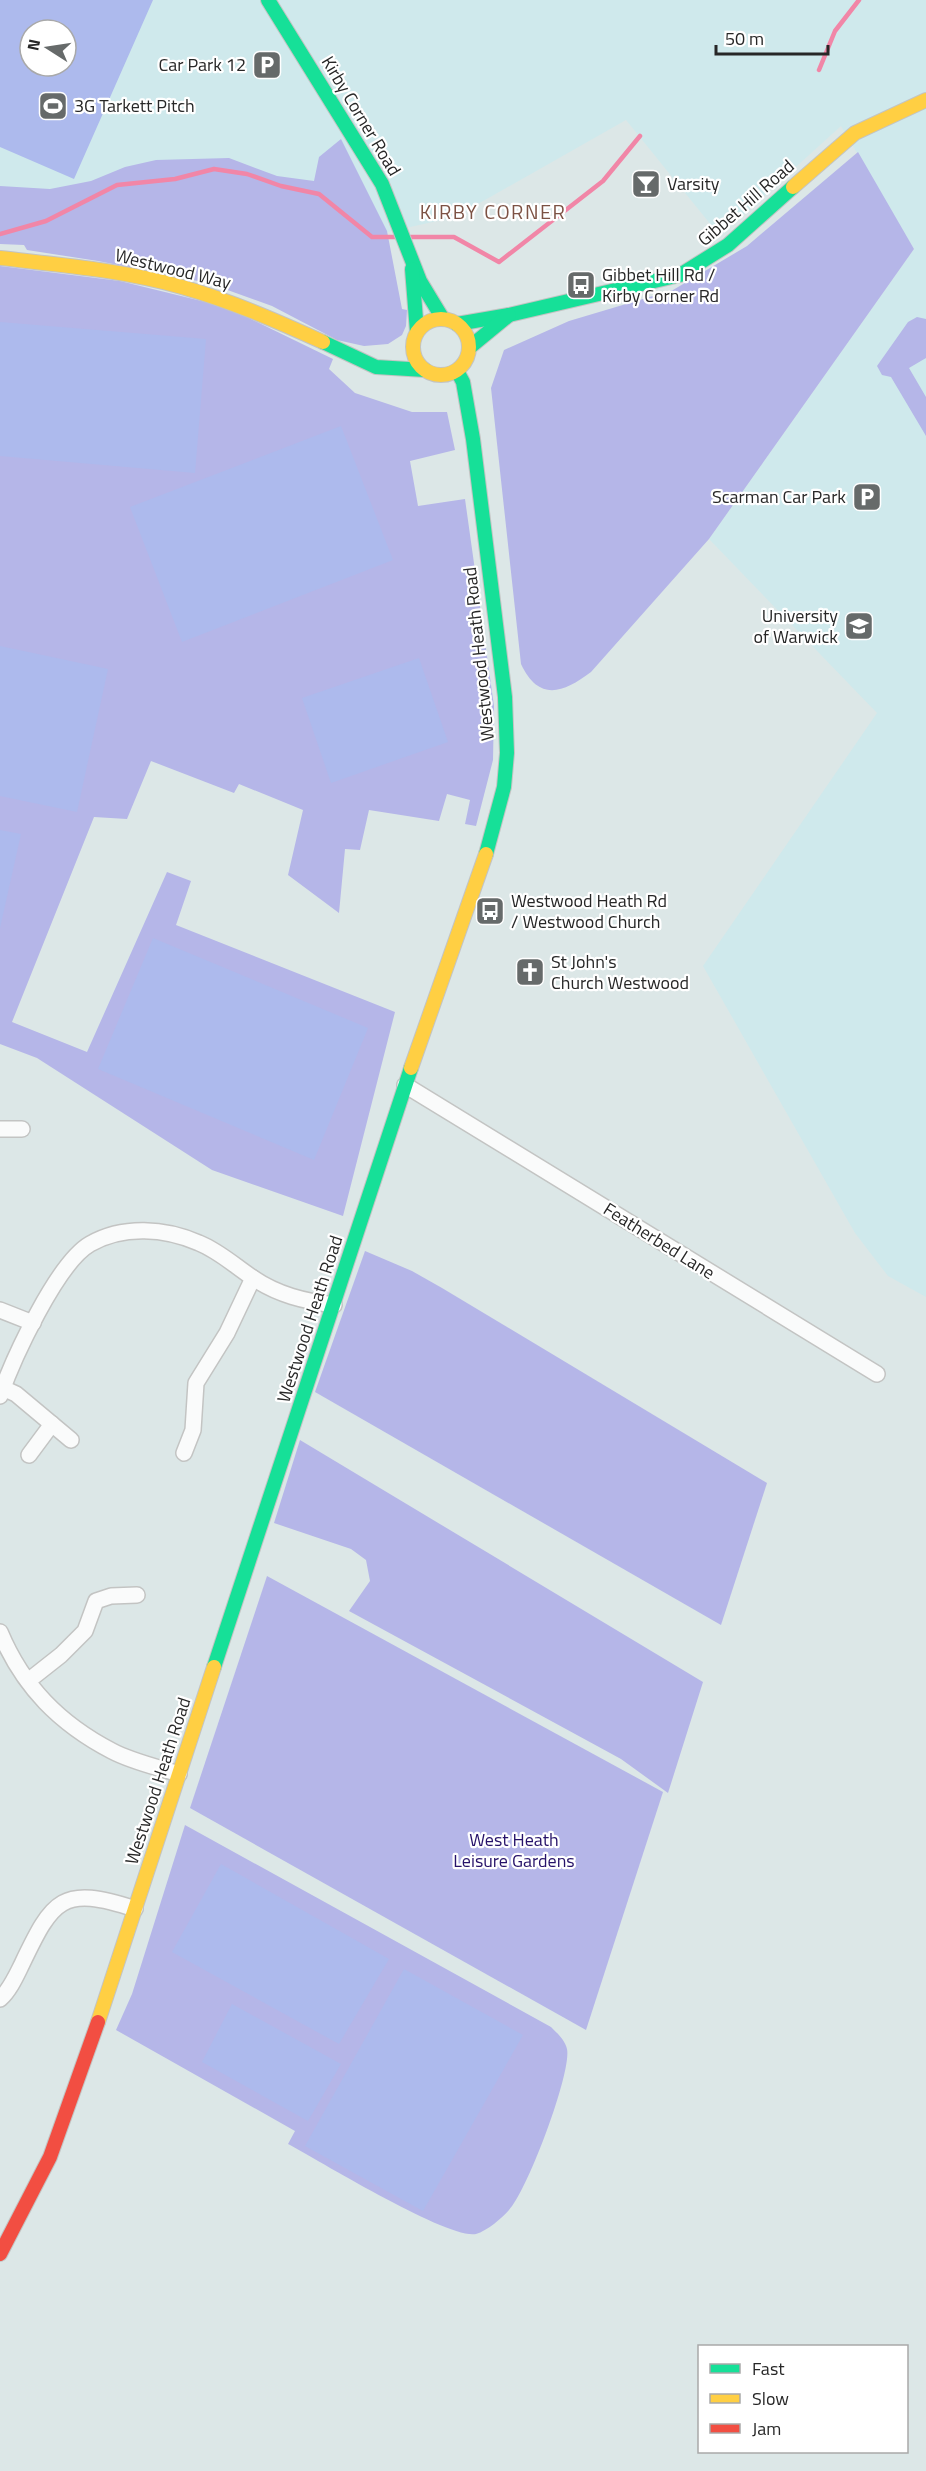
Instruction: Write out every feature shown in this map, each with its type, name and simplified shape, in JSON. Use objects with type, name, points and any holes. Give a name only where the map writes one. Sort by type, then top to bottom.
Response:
[{"type":"street","name":"Kirby Corner Road","points":[[268,0],[351,131],[381,184],[398,221],[420,281],[450,321]]},
{"type":"street","name":"Gibbet Hill Road","points":[[450,321],[509,315],[603,291],[680,275],[698,267],[752,225],[854,134],[880,118],[924,102]]},
{"type":"street","name":"Kirby Corner Road","points":[[409,254],[416,336]]},
{"type":"street","name":"Westwood Way","points":[[0,258],[92,269],[180,286],[249,308],[362,361],[393,370],[425,370]]},
{"type":"street","name":"Gibbet Hill Road","points":[[470,347],[509,315]]},
{"type":"street","points":[[362,361],[392,358],[403,352],[416,336],[433,320],[450,321],[468,337],[470,347],[468,357],[457,371],[438,376],[425,370],[415,358],[416,336]]},
{"type":"street","name":"Westwood Heath Road","points":[[0,2254],[50,2157],[135,1909],[405,1085],[493,835],[504,787],[507,753],[505,698],[473,439],[463,382],[457,371]]},
{"type":"street","name":"Featherbed Lane","points":[[405,1085],[445,1103],[877,1374]]},
{"type":"street","points":[[0,1129],[22,1129]]},
{"type":"street","points":[[71,1440],[16,1394],[1,1392],[33,1323],[64,1270],[88,1245],[114,1235],[147,1229],[200,1243],[253,1278],[302,1301],[334,1305]]},
{"type":"street","points":[[184,1453],[193,1430],[196,1383],[227,1333],[253,1278]]},
{"type":"street","points":[[0,1310],[33,1323]]},
{"type":"street","points":[[29,1455],[52,1424]]},
{"type":"street","points":[[28,1682],[61,1655],[85,1631],[96,1601],[111,1596],[137,1595]]},
{"type":"street","points":[[0,1632],[28,1682],[58,1717],[104,1746],[178,1774]]},
{"type":"street","points":[[0,2000],[16,1976],[45,1918],[57,1905],[74,1898],[92,1898],[135,1909]]},
{"type":"shaded area","name":"University of Warwick","points":[[0,0],[926,0],[926,1297],[888,1276],[855,1233],[703,966],[877,713],[709,539],[914,249],[841,126],[720,236],[626,120],[455,217],[383,233],[75,191],[0,190]]},
{"type":"shaded area","name":"3G Tarkett Pitch","points":[[0,0],[153,0],[74,179],[0,147]]},
{"type":"shaded area","points":[[0,322],[206,339],[195,473],[0,456]]},
{"type":"shaded area","points":[[341,426],[393,560],[182,642],[130,507]]},
{"type":"shaded area","points":[[0,646],[108,669],[77,812],[0,796]]},
{"type":"shaded area","points":[[419,658],[448,742],[331,783],[302,698]]},
{"type":"shaded area","points":[[0,830],[21,834],[0,928]]},
{"type":"shaded area","points":[[153,938],[368,1028],[314,1160],[98,1069]]},
{"type":"shaded area","points":[[221,1864],[389,1959],[339,2044],[172,1952]]},
{"type":"shaded area","points":[[404,1969],[523,2035],[423,2211],[305,2146]]},
{"type":"shaded area","points":[[232,2004],[341,2064],[308,2121],[202,2062]]},
{"type":"green space","points":[[341,139],[387,231],[402,309],[407,310],[406,326],[402,335],[388,344],[364,346],[337,340],[272,306],[208,283],[98,261],[27,250],[24,245],[0,244],[0,186],[50,189],[91,181],[125,167],[156,160],[229,158],[277,176],[314,181],[319,157]]},
{"type":"green space","points":[[858,152],[914,249],[709,539],[591,672],[561,689],[544,689],[528,676],[521,664],[491,388],[504,350],[569,321],[673,290],[747,246]]},
{"type":"green space","points":[[0,266],[120,281],[226,307],[333,359],[329,369],[355,393],[412,412],[447,412],[455,450],[410,461],[418,506],[465,499],[494,706],[493,760],[476,826],[465,824],[470,800],[447,794],[439,821],[369,810],[360,850],[345,849],[339,913],[288,875],[303,810],[239,784],[234,793],[151,761],[127,819],[94,817],[12,1022],[87,1052],[167,872],[191,881],[176,925],[395,1012],[343,1216],[212,1170],[37,1058],[0,1044]]},
{"type":"green space","points":[[917,317],[926,319],[926,358],[909,368],[926,397],[926,436],[891,377],[882,375],[877,366],[908,322]]},
{"type":"green space","points":[[365,1251],[412,1271],[442,1288],[767,1483],[721,1625],[315,1392]]},
{"type":"green space","points":[[300,1440],[703,1682],[668,1793],[621,1759],[349,1611],[370,1581],[366,1560],[351,1549],[274,1523]]},
{"type":"green space","name":"West Heath Leisure Gardens","points":[[267,1576],[663,1792],[586,2030],[190,1808]]},
{"type":"green space","points":[[185,1825],[551,2027],[560,2037],[567,2049],[567,2062],[547,2131],[517,2199],[494,2224],[476,2234],[461,2233],[413,2212],[288,2144],[295,2131],[116,2030],[132,1994]]},
{"type":"waterway","points":[[819,70],[835,31],[859,0]]},
{"type":"waterway","points":[[411,237],[454,237],[499,262],[603,181],[640,136]]},
{"type":"waterway","points":[[0,234],[46,221],[117,185],[175,179],[214,169],[247,174],[281,186],[319,194],[372,237],[396,237]]},
{"type":"traffic: fast","points":[[268,0],[382,184],[420,281],[443,319]]},
{"type":"traffic: fast","points":[[457,324],[509,315],[680,275],[728,245],[793,187]]},
{"type":"traffic: fast","points":[[412,269],[417,332]]},
{"type":"traffic: fast","points":[[470,347],[509,315]]},
{"type":"traffic: fast","points":[[323,342],[376,367],[425,370]]},
{"type":"traffic: fast","points":[[457,371],[463,382],[473,439],[505,697],[507,753],[504,787],[486,854]]},
{"type":"traffic: fast","points":[[214,1667],[411,1068]]},
{"type":"traffic: slow","points":[[793,187],[855,133],[926,100]]},
{"type":"traffic: slow","points":[[0,258],[91,269],[160,281],[236,305],[323,342]]},
{"type":"traffic: slow","points":[[436,319],[446,319],[461,327],[467,336],[469,347],[467,358],[461,367],[446,375],[436,375],[425,370],[418,363],[413,352],[413,342],[418,331],[425,324],[436,319]]},
{"type":"traffic: slow","points":[[411,1068],[486,854]]},
{"type":"traffic: slow","points":[[98,2022],[214,1667]]},
{"type":"traffic: jam","points":[[0,2254],[50,2157],[98,2022]]},
{"type":"place","name":"Car Park 12","points":[[267,65]]},
{"type":"place","name":"3G Tarkett Pitch","points":[[53,106]]},
{"type":"place","name":"Varsity","points":[[646,184]]},
{"type":"place","name":"Gibbet Hill Rd / Kirby Corner Rd","points":[[581,285]]},
{"type":"place","name":"Scarman Car Park","points":[[867,497]]},
{"type":"place","name":"University of Warwick","points":[[859,626]]},
{"type":"place","name":"Westwood Heath Rd / Westwood Church","points":[[490,911]]},
{"type":"place","name":"St John's Church Westwood","points":[[530,972]]},
{"type":"district","name":"KIRBY CORNER","points":[[493,212]]}]
